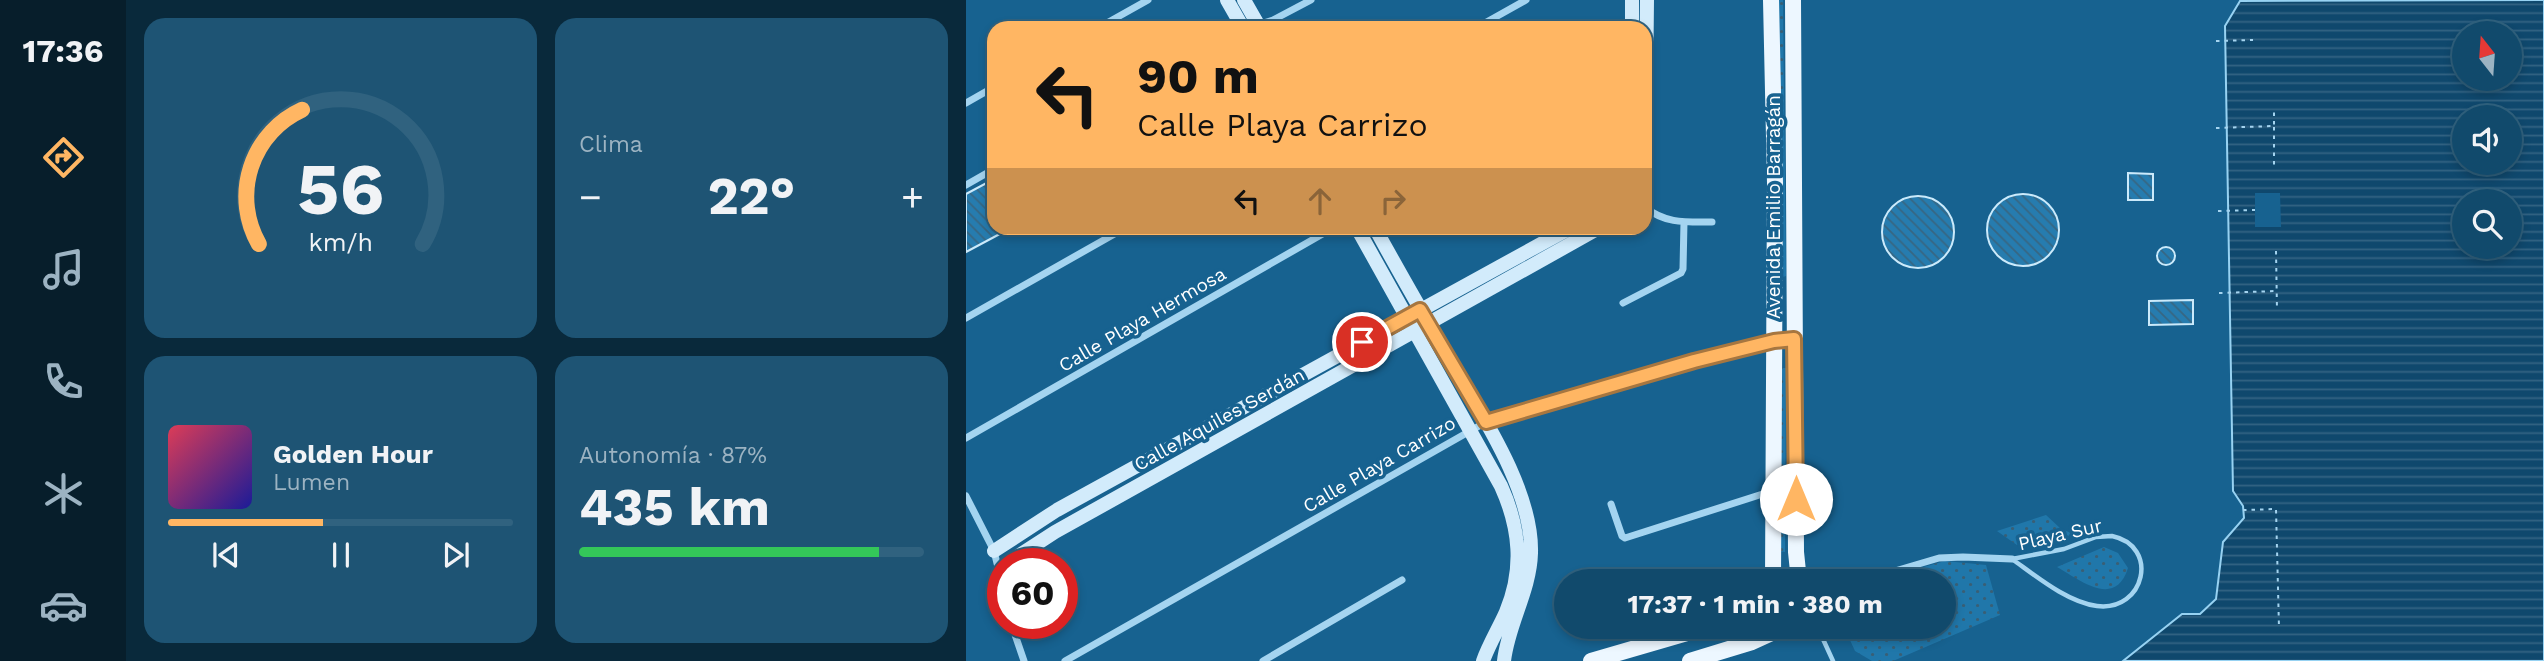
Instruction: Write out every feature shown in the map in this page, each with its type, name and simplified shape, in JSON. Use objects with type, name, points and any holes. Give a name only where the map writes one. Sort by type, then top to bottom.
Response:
[{"type":"main road","name":"Avenida Emilio Barragán","points":[[1771,0],[1775,183],[1773,569]]},
{"type":"main road","name":"Avenida Emilio Barragán","points":[[1793,0],[1798,569]]},
{"type":"main road","points":[[1591,661],[1666,639]]},
{"type":"main road","points":[[1690,661],[1758,639]]},
{"type":"street","points":[[1110,21],[1147,0]]},
{"type":"street","points":[[1227,0],[1246,21]]},
{"type":"street","points":[[1244,0],[1250,21]]},
{"type":"street","points":[[1270,21],[1311,0]]},
{"type":"street","points":[[1488,21],[1526,0]]},
{"type":"street","points":[[1632,0],[1637,20]]},
{"type":"street","points":[[1637,20],[1647,0]]},
{"type":"street","points":[[966,103],[987,91]]},
{"type":"street","points":[[966,185],[987,173]]},
{"type":"street","points":[[1652,212],[1658,217],[1684,222],[1712,222]]},
{"type":"street","points":[[1623,303],[1681,273],[1684,222]]},
{"type":"street","points":[[966,318],[1113,235]]},
{"type":"street","name":"Calle Playa Hermosa","points":[[966,438],[1321,235]]},
{"type":"street","points":[[1361,235],[1512,510],[1517,532],[1517,572],[1507,610],[1483,661]]},
{"type":"street","points":[[1379,235],[1486,422],[1525,506],[1531,538],[1528,583],[1508,640],[1504,661]]},
{"type":"street","name":"Calle Aquiles Serdán","points":[[999,548],[1057,510],[1557,235]]},
{"type":"street","name":"Calle Aquiles Serdán","points":[[1031,548],[1586,235]]},
{"type":"street","name":"Calle Playa Carrizo","points":[[1065,661],[1486,422],[1694,361],[1774,341],[1794,339]]},
{"type":"street","points":[[1113,480],[1116,500]]},
{"type":"street","points":[[1611,504],[1625,538],[1773,491]]},
{"type":"street","points":[[966,496],[992,548]]},
{"type":"street","points":[[1902,569],[1939,558],[1963,556],[2012,559]]},
{"type":"street","points":[[1263,661],[1402,580]]},
{"type":"street","points":[[1016,639],[1024,661]]},
{"type":"lane","name":"Playa Sur","points":[[2112,536],[2128,541],[2133,546],[2140,559],[2141,577],[2137,589],[2129,598],[2115,604],[2095,606],[2072,597],[2012,559],[2064,549],[2096,537],[2112,536]]},
{"type":"lane","points":[[1823,639],[1833,661]]},
{"type":"path","points":[[2216,41],[2253,40]]},
{"type":"path","points":[[2274,112],[2274,168]]},
{"type":"path","points":[[2216,128],[2274,126]]},
{"type":"path","points":[[2218,211],[2255,210]]},
{"type":"path","points":[[2276,251],[2277,310]]},
{"type":"path","points":[[2220,293],[2277,291]]},
{"type":"path","points":[[2243,510],[2276,509],[2279,628]]},
{"type":"shaded area","points":[[1775,0],[1783,0],[1786,276],[1780,278]]},
{"type":"shaded area","points":[[2544,0],[2544,661],[2123,661],[2182,614],[2200,614],[2216,599],[2223,542],[2244,518],[2243,506],[2233,491],[2225,26],[2240,1]]},
{"type":"shaded area","points":[[1778,368],[1786,368],[1785,552],[1778,551]]},
{"type":"shaded area","points":[[2046,515],[2061,529],[2074,534],[2044,543],[2017,545],[1997,531]]},
{"type":"shaded area","points":[[2104,547],[2118,553],[2128,568],[2115,587],[2096,588],[2057,567]]},
{"type":"shaded area","points":[[1945,561],[1986,565],[2000,615],[1956,634],[1956,569],[1917,569]]},
{"type":"shaded area","points":[[1850,639],[1944,639],[1893,661],[1872,661],[1855,651]]},
{"type":"pier","points":[[2255,193],[2280,193],[2281,227],[2255,227]]},
{"type":"building","points":[[2128,173],[2153,174],[2153,200],[2128,200]]},
{"type":"building","points":[[987,183],[987,235],[998,235],[966,252],[966,194]]},
{"type":"building","points":[[2023,194],[2043,200],[2053,210],[2059,230],[2053,250],[2043,260],[2023,266],[2003,260],[1993,250],[1987,230],[1993,210],[2003,200]]},
{"type":"building","points":[[1918,196],[1938,202],[1948,212],[1954,232],[1948,252],[1938,262],[1918,268],[1898,262],[1888,252],[1882,232],[1888,212],[1898,202]]},
{"type":"building","points":[[2166,247],[2172,250],[2175,256],[2172,262],[2166,265],[2160,262],[2157,256],[2160,250]]},
{"type":"building","points":[[2193,300],[2193,324],[2149,325],[2149,301]]},
{"type":"route","points":[[1362,342],[1420,310],[1486,422],[1694,361],[1774,341],[1794,339],[1796,499]]}]
